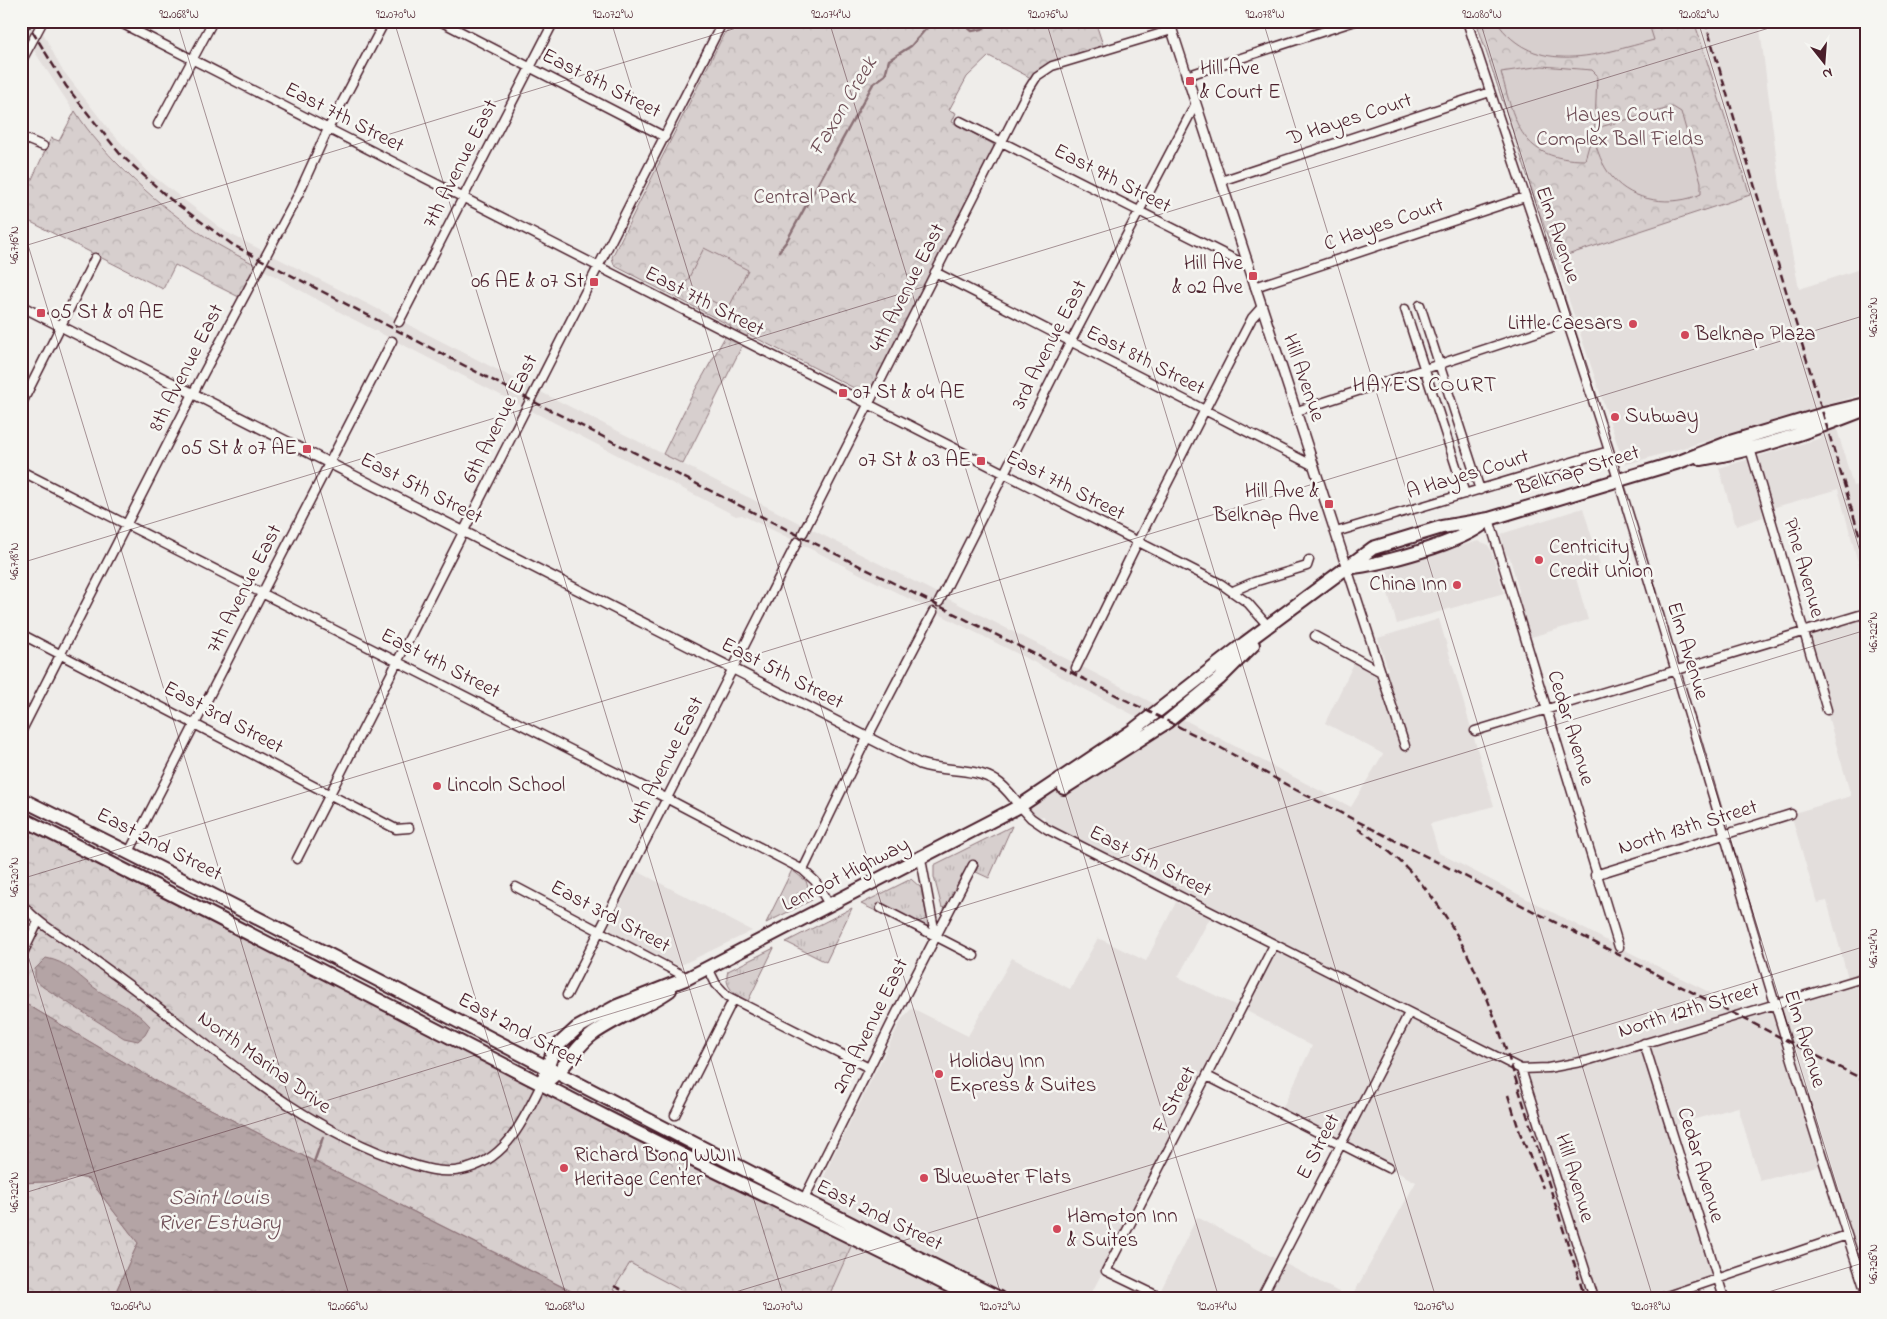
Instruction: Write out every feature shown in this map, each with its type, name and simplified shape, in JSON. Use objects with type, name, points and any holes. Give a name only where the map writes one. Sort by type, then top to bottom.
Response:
[{"type":"highway","name":"Belknap Street","points":[[1748,443],[1866,404]]},
{"type":"highway","name":"Belknap Street","points":[[1347,568],[1390,560],[1454,539],[1469,533],[1489,519],[1679,462],[1827,424],[1866,410]]},
{"type":"highway","name":"Lenroot Highway","points":[[552,1070],[554,1049],[577,1028],[637,997],[688,978],[921,859],[1020,806],[1070,785],[1167,722],[1224,674],[1256,642],[1268,626],[1347,568]]},
{"type":"highway","name":"East 2nd Street","points":[[21,798],[552,1070],[973,1298]]},
{"type":"highway","name":"East 2nd Street","points":[[21,818],[626,1126],[1000,1298]]},
{"type":"highway","name":"Lenroot Highway","points":[[542,1083],[552,1070],[595,1032],[660,997],[688,978]]},
{"type":"street","points":[[21,62],[43,21]]},
{"type":"street","name":"East 7th Street","points":[[117,21],[1233,591],[1268,626]]},
{"type":"street","points":[[158,124],[213,21]]},
{"type":"street","name":"8th Avenue East","points":[[21,732],[128,524],[193,392],[298,195],[328,129],[385,21]]},
{"type":"street","name":"East 8th Street","points":[[440,21],[665,138]]},
{"type":"street","name":"7th Avenue East","points":[[399,322],[554,21]]},
{"type":"street","name":"6th Avenue East","points":[[297,859],[723,21]]},
{"type":"street","points":[[1186,76],[1355,21]]},
{"type":"street","name":"Elm Avenue","points":[[1467,21],[1568,322],[1609,451],[1775,1004],[1846,1235],[1866,1293]]},
{"type":"street","name":"Hill Avenue","points":[[1170,26],[1405,746]]},
{"type":"street","name":"4th Avenue East","points":[[803,533],[1032,84],[1043,70],[1052,66],[1170,26]]},
{"type":"street","name":"D Hayes Court","points":[[1221,181],[1490,92]]},
{"type":"street","name":"3rd Avenue East","points":[[939,602],[1070,343],[1195,105]]},
{"type":"street","name":"East 9th Street","points":[[960,121],[1248,266]]},
{"type":"street","points":[[21,137],[43,146]]},
{"type":"street","name":"C Hayes Court","points":[[1255,287],[1525,197]]},
{"type":"street","points":[[21,405],[95,258]]},
{"type":"street","name":"East 8th Street","points":[[935,272],[1070,343],[1314,466]]},
{"type":"street","points":[[1420,305],[1480,490]]},
{"type":"street","name":"East 5th Street","points":[[21,306],[464,530],[920,764],[942,770],[976,773],[991,778],[1003,786],[1031,818],[1047,829],[1521,1069]]},
{"type":"street","points":[[1076,668],[1137,542],[1204,411],[1252,318],[1261,308]]},
{"type":"street","points":[[1405,309],[1466,494]]},
{"type":"street","points":[[1296,411],[1568,322]]},
{"type":"street","name":"7th Avenue East","points":[[129,852],[392,341]]},
{"type":"street","name":"Pine Avenue","points":[[1748,443],[1827,710]]},
{"type":"street","name":"A Hayes Court","points":[[1336,532],[1609,451]]},
{"type":"street","name":"East 4th Street","points":[[21,471],[668,799],[803,870],[815,881],[830,906]]},
{"type":"street","name":"Cedar Avenue","points":[[1489,519],[1595,874],[1619,947]]},
{"type":"street","name":"4th Avenue East","points":[[567,995],[797,542]]},
{"type":"street","points":[[1233,591],[1254,582],[1307,566],[1309,560]]},
{"type":"street","points":[[803,870],[933,612]]},
{"type":"street","points":[[1475,731],[1866,613]]},
{"type":"street","name":"East 3rd Street","points":[[21,634],[197,723],[396,829],[409,828]]},
{"type":"street","points":[[1315,636],[1381,672]]},
{"type":"street","name":"North 13th Street","points":[[1595,874],[1791,814]]},
{"type":"street","points":[[921,859],[936,936]]},
{"type":"street","name":"2nd Avenue East","points":[[801,1205],[973,865]]},
{"type":"street","name":"East 3rd Street","points":[[516,887],[688,978]]},
{"type":"street","name":"North Marina Drive","points":[[21,902],[38,922],[91,957],[282,1102],[339,1136],[418,1166],[445,1171],[459,1171],[478,1165],[493,1156],[515,1134],[542,1083]]},
{"type":"street","points":[[881,908],[974,956]]},
{"type":"street","points":[[21,957],[38,922]]},
{"type":"street","name":"F Street","points":[[1162,1298],[1106,1270],[1274,945]]},
{"type":"street","points":[[708,968],[720,990],[733,1000],[869,1068]]},
{"type":"street","name":"North 12th Street","points":[[1521,1069],[1562,1066],[1866,977]]},
{"type":"street","points":[[675,1115],[733,1000]]},
{"type":"street","name":"E Street","points":[[1261,1298],[1409,1013]]},
{"type":"street","name":"Cedar Avenue","points":[[1644,1043],[1724,1298]]},
{"type":"street","name":"Hill Avenue","points":[[1521,1069],[1594,1298]]},
{"type":"street","points":[[1207,1076],[1388,1168]]},
{"type":"street","points":[[1660,1298],[1846,1235]]},
{"type":"shaded area","points":[[21,21],[37,21],[61,68],[110,131],[149,173],[226,232],[1120,686],[1351,807],[1383,754],[1325,723],[1355,661],[1376,674],[1388,670],[1378,638],[1439,619],[1494,806],[1430,824],[1439,853],[1749,1012],[1849,982],[1827,901],[1817,903],[1791,814],[1851,796],[1804,633],[1866,613],[1866,1293],[1821,1165],[1760,1181],[1738,1107],[1671,1126],[1717,1278],[1660,1298],[1351,1298],[1416,1182],[1281,1111],[1312,1046],[1241,1008],[1273,945],[1047,829],[1044,816],[1031,818],[1020,806],[1070,785],[1154,726],[1030,660],[742,515],[736,516],[347,316],[206,238],[173,213],[133,178],[84,127],[21,31]]},
{"type":"shaded area","name":"Belknap Plaza","points":[[1694,21],[1759,21],[1782,201],[1799,289],[1866,267],[1866,393],[1830,404],[1853,486],[1866,483],[1866,592],[1838,489],[1762,511],[1763,517],[1736,526],[1719,468],[1821,438],[1813,410],[1631,463],[1626,464],[1623,461],[1555,259],[1749,195]]},
{"type":"shaded area","points":[[1583,508],[1600,564],[1579,571],[1575,575],[1588,620],[1528,638],[1516,597],[1519,591],[1510,558],[1505,553],[1501,534]]},
{"type":"shaded area","points":[[1478,541],[1487,544],[1491,550],[1504,593],[1397,624],[1382,573],[1417,559]]},
{"type":"shaded area","points":[[637,871],[752,931],[679,966],[612,933],[609,926]]},
{"type":"shaded area","points":[[1176,902],[1210,918],[1178,977],[1239,1007],[1089,1298],[1012,1298],[822,1200],[820,1187],[832,1158],[902,1019],[912,1008],[968,1036],[1012,958],[1070,989],[1098,938],[1146,961]]},
{"type":"shaded area","points":[[1197,1217],[1350,1298],[1162,1298],[1158,1296]]},
{"type":"shaded area","points":[[855,1238],[973,1298],[828,1298]]},
{"type":"shaded area","points":[[630,1263],[696,1298],[627,1298],[613,1291]]},
{"type":"green space","name":"Central Park","points":[[765,21],[1095,21],[1104,48],[1040,68],[1031,78],[989,56],[967,77],[949,110],[956,113],[952,122],[993,144],[995,149],[872,387],[867,391],[860,391],[748,334],[683,464],[663,454],[689,401],[731,326],[617,267],[614,265],[612,257],[724,34],[736,24]]},
{"type":"green space","name":"Hayes Court Complex Ball Fields","points":[[1476,21],[1694,21],[1750,195],[1555,259]]},
{"type":"green space","points":[[1496,21],[1648,21],[1654,40],[1591,55],[1549,56],[1530,50],[1512,39]]},
{"type":"green space","points":[[1542,66],[1592,70],[1597,75],[1595,124],[1585,160],[1547,154],[1534,146],[1524,136],[1517,123],[1501,72]]},
{"type":"green space","points":[[1673,107],[1681,112],[1701,182],[1701,194],[1690,198],[1666,201],[1642,197],[1630,192],[1608,173],[1600,158],[1593,135],[1600,127]]},
{"type":"green space","points":[[75,111],[101,146],[152,196],[206,237],[256,265],[239,297],[175,265],[163,289],[21,217],[21,203],[51,138],[59,141]]},
{"type":"green space","points":[[704,248],[748,270],[728,309],[684,287]]},
{"type":"green space","points":[[21,822],[853,1242],[828,1298],[696,1298],[630,1263],[613,1290],[627,1298],[585,1298],[163,1085],[21,1001]]},
{"type":"green space","points":[[1012,826],[989,878],[976,872],[978,865],[971,862],[948,906],[942,908],[934,877],[934,865]]},
{"type":"green space","points":[[792,870],[806,881],[812,900],[766,923]]},
{"type":"green space","points":[[911,879],[921,888],[929,927],[883,905],[878,912],[861,904]]},
{"type":"green space","points":[[852,908],[826,962],[786,942]]},
{"type":"green space","points":[[774,948],[748,1001],[731,990],[727,982],[728,971]]},
{"type":"green space","points":[[78,1177],[89,1179],[138,1243],[113,1298],[21,1298],[21,1183],[62,1181]]},
{"type":"water","points":[[46,958],[65,965],[99,991],[136,1013],[150,1026],[145,1035],[138,1041],[124,1038],[43,987],[35,980],[35,969]]},
{"type":"water","name":"Saint Louis River Estuary","points":[[21,1001],[163,1085],[584,1298],[113,1298],[138,1243],[89,1179],[78,1177],[62,1181],[21,1183]]},
{"type":"waterway","name":"Faxon Creek","points":[[779,251],[786,242],[873,84],[885,75],[889,60],[911,46],[931,23],[937,21]]},
{"type":"waterway","name":"Faxon Creek","points":[[960,21],[972,31],[982,29],[993,21]]},
{"type":"waterway","name":"Faxon Creek","points":[[314,1162],[323,1137]]},
{"type":"railway","points":[[26,21],[66,86],[120,154],[170,199],[233,245],[544,407],[1223,749],[1296,790],[1866,1081]]},
{"type":"railway","points":[[1705,21],[1866,557]]},
{"type":"railway","points":[[1358,829],[1393,855],[1423,886],[1448,920],[1468,957],[1486,996],[1501,1036],[1585,1298]]},
{"type":"railway","points":[[1508,1095],[1520,1133],[1543,1188]]},
{"type":"railway","points":[[614,1286],[637,1298]]},
{"type":"place","name":"Hill Ave & Court E","points":[[1190,81]]},
{"type":"place","name":"Hill Ave & 02 Ave","points":[[1253,276]]},
{"type":"place","name":"06 AE & 07 St","points":[[594,282]]},
{"type":"place","name":"05 St & 09 AE","points":[[41,313]]},
{"type":"place","name":"Little Caesars","points":[[1633,324]]},
{"type":"place","name":"Belknap Plaza","points":[[1685,335]]},
{"type":"place","name":"07 St & 04 AE","points":[[843,393]]},
{"type":"place","name":"Subway","points":[[1615,417]]},
{"type":"place","name":"05 St & 07 AE","points":[[307,449]]},
{"type":"place","name":"07 St & 03 AE","points":[[981,461]]},
{"type":"place","name":"Hill Ave & Belknap Ave","points":[[1329,504]]},
{"type":"place","name":"Centricity Credit Union","points":[[1539,560]]},
{"type":"place","name":"China Inn","points":[[1457,585]]},
{"type":"place","name":"Lincoln School","points":[[437,786]]},
{"type":"place","name":"Holiday Inn Express & Suites","points":[[939,1074]]},
{"type":"place","name":"Richard Bong WWII Heritage Center","points":[[564,1168]]},
{"type":"place","name":"Bluewater Flats","points":[[924,1178]]},
{"type":"place","name":"Hampton Inn & Suites","points":[[1057,1229]]},
{"type":"district","name":"HAYES COURT","points":[[1425,386]]}]
